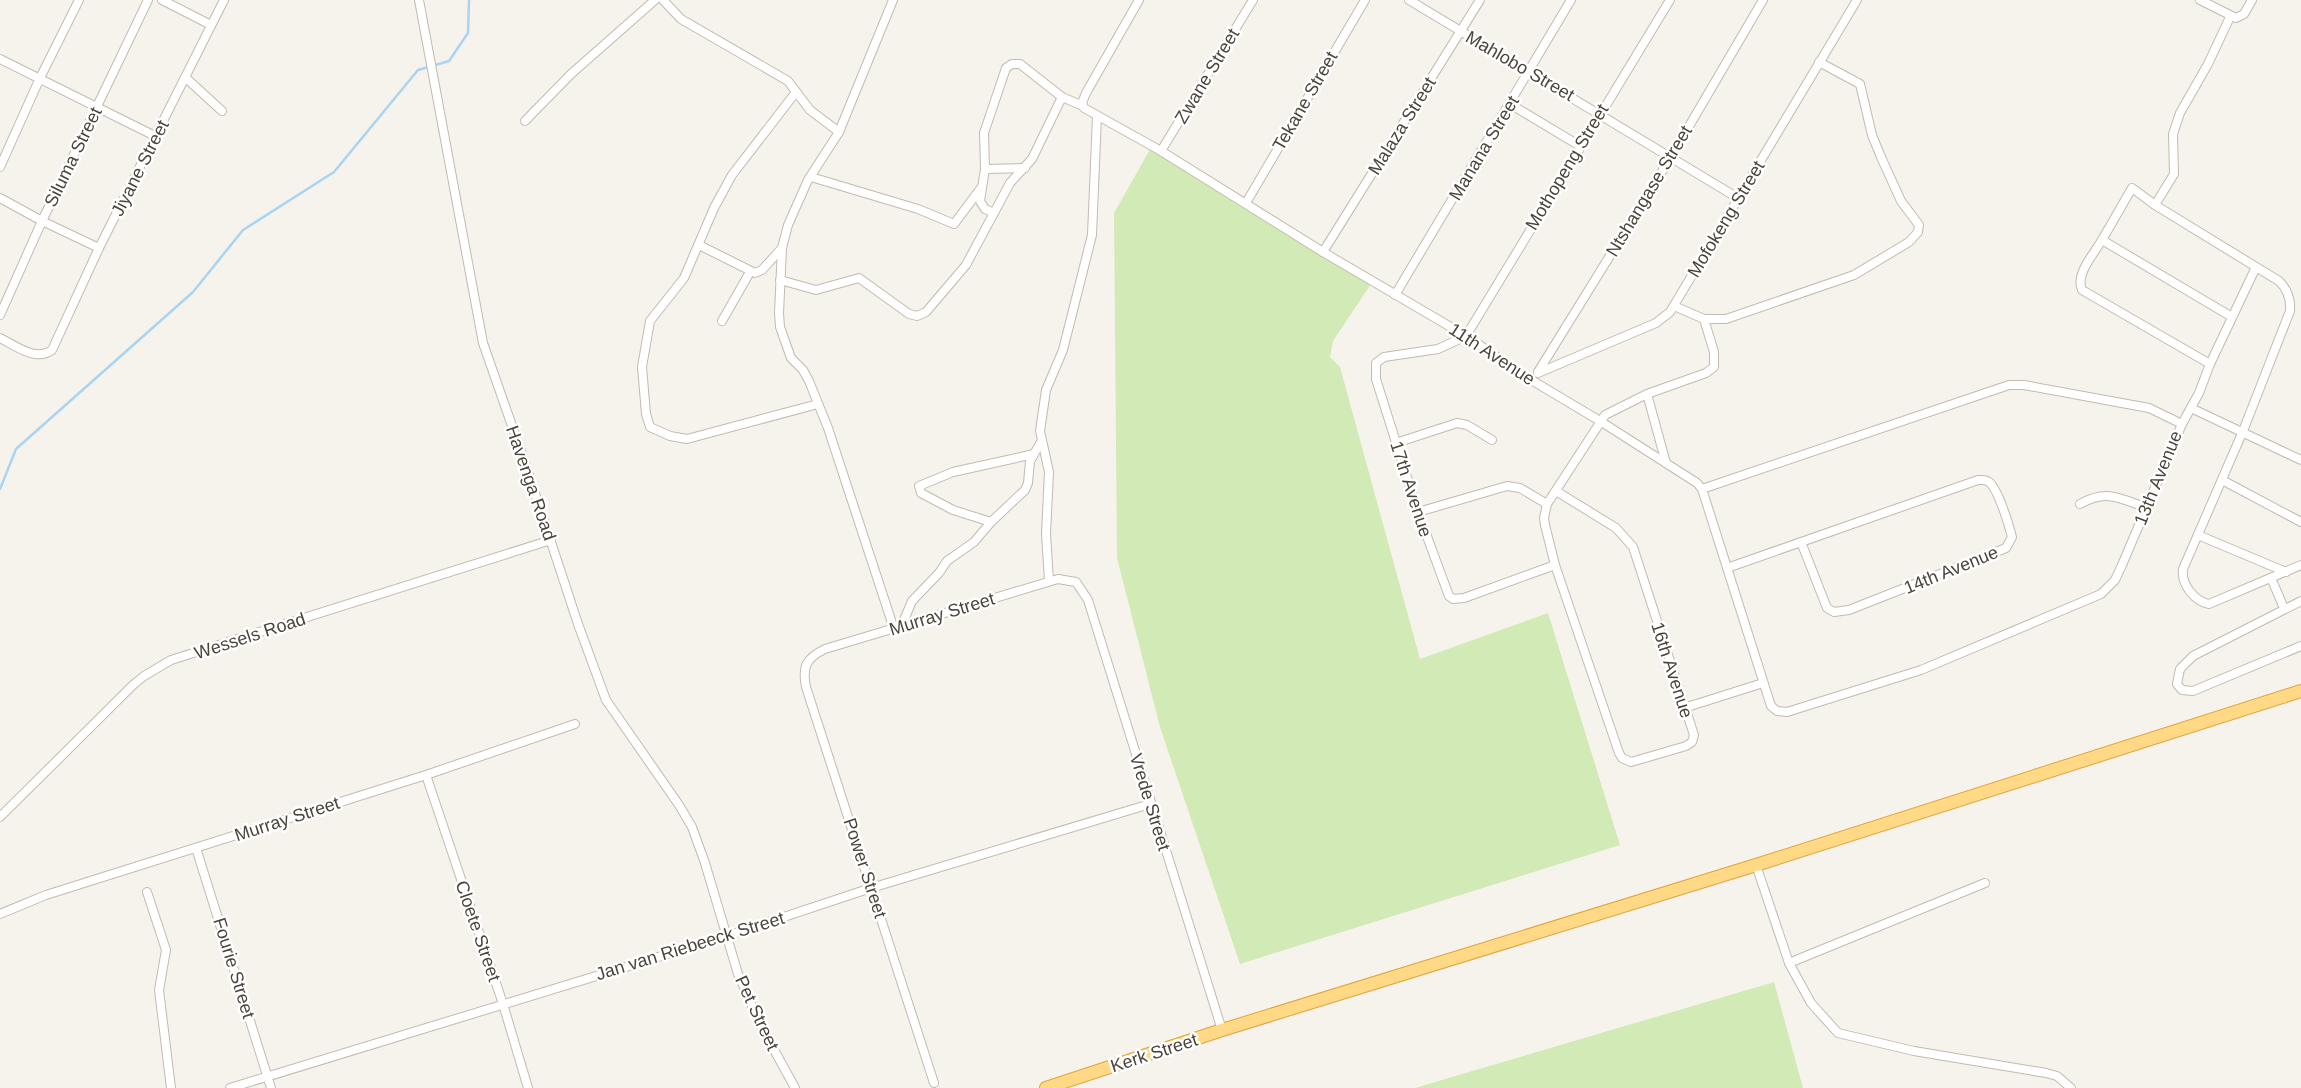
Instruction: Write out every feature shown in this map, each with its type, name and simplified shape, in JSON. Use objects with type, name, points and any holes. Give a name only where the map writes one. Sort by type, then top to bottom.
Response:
[{"type":"highway","name":"Kerk Street","points":[[1046,1088],[1222,1030],[2301,691]]},
{"type":"street","points":[[0,167],[79,0]]},
{"type":"street","name":"Siluma Street","points":[[0,315],[148,0]]},
{"type":"street","points":[[162,0],[211,25]]},
{"type":"street","name":"Jiyane Street","points":[[0,338],[33,354],[44,354],[52,350],[99,248],[224,0]]},
{"type":"street","name":"Havenga Road","points":[[419,0],[483,343],[602,692],[612,711],[687,816],[705,863],[727,936]]},
{"type":"street","points":[[525,121],[571,74],[654,0]]},
{"type":"street","points":[[663,0],[681,19],[788,81],[810,110],[839,131]]},
{"type":"street","points":[[893,0],[839,131],[793,211],[782,247],[780,327],[793,361],[803,370],[818,404],[898,628]]},
{"type":"street","points":[[1083,102],[1139,0]]},
{"type":"street","name":"Zwane Street","points":[[1161,151],[1253,0]]},
{"type":"street","name":"Tekane Street","points":[[1246,203],[1365,0]]},
{"type":"street","name":"Mahlobo Street","points":[[1409,0],[1738,198]]},
{"type":"street","name":"Malaza Street","points":[[1323,252],[1480,0]]},
{"type":"street","name":"Manana Street","points":[[1395,295],[1572,0]]},
{"type":"street","name":"Mothopeng Street","points":[[1466,336],[1670,0]]},
{"type":"street","name":"Ntshangase Street","points":[[1533,381],[1671,157],[1763,0]]},
{"type":"street","name":"Mofokeng Street","points":[[1538,373],[1656,323],[1674,306],[1857,0]]},
{"type":"street","points":[[2200,0],[2230,17],[2241,17],[2252,0]]},
{"type":"street","points":[[2155,205],[2174,174],[2174,134],[2180,113],[2230,17]]},
{"type":"street","points":[[0,59],[155,136]]},
{"type":"street","points":[[1674,306],[1704,319],[1726,319],[1854,275],[1909,242],[1918,232],[1919,225],[1901,201],[1872,135],[1860,84],[1819,62]]},
{"type":"street","name":"11th Avenue","points":[[985,169],[984,133],[999,83],[1009,65],[1020,64],[1062,97],[1083,102],[1097,116],[1161,151],[1323,252],[1466,336],[1666,463],[1702,489]]},
{"type":"street","points":[[186,78],[222,111]]},
{"type":"street","points":[[796,92],[732,175],[714,208],[684,278],[655,312],[646,333],[642,367],[646,414],[650,427],[670,436],[687,439],[818,404]]},
{"type":"street","points":[[780,280],[816,290],[855,278],[862,279],[902,310],[912,316],[921,315],[960,274],[1010,183],[1032,159],[1062,97]]},
{"type":"street","points":[[1510,104],[1580,146]]},
{"type":"street","points":[[1049,581],[1046,534],[1049,472],[1040,431],[1046,390],[1063,351],[1092,235],[1097,116]]},
{"type":"street","points":[[994,213],[982,206],[981,187],[985,169],[1025,168]]},
{"type":"street","points":[[811,177],[918,209],[954,224],[981,187]]},
{"type":"street","points":[[2210,364],[2082,290],[2080,278],[2132,188],[2285,287],[2291,305],[2243,431],[2183,569],[2185,584],[2206,604],[2301,565]]},
{"type":"street","points":[[0,198],[99,248]]},
{"type":"street","points":[[2102,240],[2232,317]]},
{"type":"street","points":[[699,245],[750,272],[760,272],[782,247]]},
{"type":"street","points":[[2182,424],[2192,408],[2256,267]]},
{"type":"street","points":[[722,321],[750,272]]},
{"type":"street","points":[[1418,512],[1507,486],[1520,488],[1547,504],[1600,421],[1610,412],[1647,394],[1714,368],[1714,352],[1704,319]]},
{"type":"street","name":"17th Avenue","points":[[1466,336],[1438,349],[1390,356],[1377,361],[1376,379],[1447,594],[1453,599],[1471,596],[1555,565]]},
{"type":"street","name":"13th Avenue","points":[[1702,489],[2009,385],[2024,385],[2149,408],[2182,424],[2115,580],[2101,594],[1921,670],[1787,712],[1777,711],[1771,706],[1763,683]]},
{"type":"street","points":[[1647,394],[1666,463]]},
{"type":"street","points":[[2192,408],[2301,460]]},
{"type":"street","points":[[1396,443],[1457,423],[1467,425],[1492,440]]},
{"type":"street","points":[[898,628],[918,594],[947,561],[974,542],[1027,488],[1029,466],[1041,442]]},
{"type":"street","points":[[991,522],[939,504],[921,493],[919,486],[953,472],[1034,454]]},
{"type":"street","name":"14th Avenue","points":[[1727,568],[1801,542],[1982,480],[1988,481],[1994,489],[2012,537],[2006,548],[1838,612],[1827,608],[1801,542]]},
{"type":"street","points":[[2222,480],[2301,522]]},
{"type":"street","points":[[1684,708],[1763,683],[1702,489]]},
{"type":"street","name":"16th Avenue","points":[[1547,504],[1544,518],[1555,565],[1616,749],[1627,762],[1636,762],[1689,745],[1694,735],[1633,547],[1616,528],[1556,491]]},
{"type":"street","points":[[2080,504],[2095,496],[2106,495],[2147,508]]},
{"type":"street","points":[[2198,535],[2286,572]]},
{"type":"street","name":"Wessels Road","points":[[0,817],[133,685],[164,664],[551,540]]},
{"type":"street","points":[[2271,578],[2284,608]]},
{"type":"street","name":"Murray Street","points":[[813,654],[1049,581],[1071,580]]},
{"type":"street","name":"Vrede Street","points":[[1071,580],[1082,588],[1088,600],[1222,1030]]},
{"type":"street","points":[[2301,601],[2193,656],[2180,669],[2177,684],[2182,690],[2193,691],[2301,646]]},
{"type":"street","name":"Power Street","points":[[813,654],[804,668],[806,687],[934,1083]]},
{"type":"street","name":"Murray Street","points":[[0,914],[46,895],[426,775],[575,724]]},
{"type":"street","name":"Cloete Street","points":[[426,775],[503,1004],[528,1088]]},
{"type":"street","name":"Jan van Riebeeck Street","points":[[230,1088],[1150,804]]},
{"type":"street","name":"Fourie Street","points":[[196,848],[271,1088]]},
{"type":"street","points":[[1756,864],[1789,963],[1811,1003],[1838,1033],[1914,1051],[2046,1073],[2057,1076],[2071,1088]]},
{"type":"street","points":[[1789,963],[1984,883]]},
{"type":"street","points":[[147,892],[166,950],[159,990],[171,1088]]},
{"type":"street","name":"Pet Street","points":[[727,936],[750,1005],[795,1088]]},
{"type":"green space","points":[[1152,146],[1375,278],[1333,341],[1330,357],[1340,367],[1420,659],[1548,613],[1620,845],[1240,964],[1160,727],[1117,558],[1114,213]]},
{"type":"green space","points":[[1774,982],[1803,1088],[1415,1088]]},
{"type":"waterway","points":[[0,489],[16,449],[193,292],[243,230],[334,172],[418,70],[449,61],[468,33],[469,0]]}]
